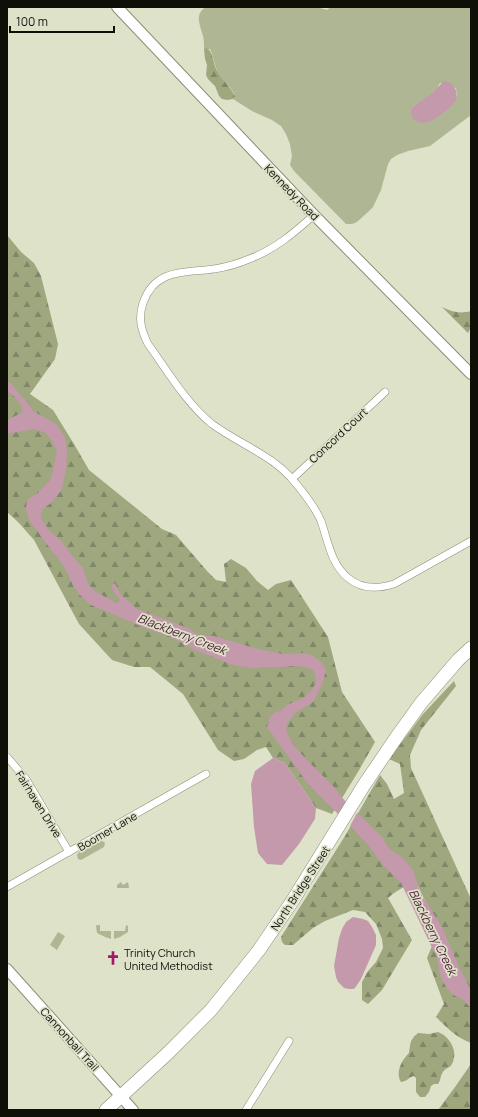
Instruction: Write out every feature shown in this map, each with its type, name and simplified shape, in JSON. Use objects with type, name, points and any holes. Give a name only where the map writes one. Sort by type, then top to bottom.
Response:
[{"type":"highway","name":"North Bridge Street","points":[[106,1110],[212,1010],[259,950],[293,900],[364,785],[398,735],[421,703],[458,660],[471,648]]},
{"type":"main road","name":"Kennedy Road","points":[[116,7],[314,215],[471,374]]},
{"type":"main road","name":"Cannonball Trail","points":[[7,969],[133,1110]]},
{"type":"street","points":[[314,215],[285,240],[258,256],[231,265],[174,273],[160,279],[149,290],[140,312],[141,330],[148,344],[196,408],[215,426],[262,454],[292,479],[299,487],[318,516],[338,567],[349,579],[360,585],[377,588],[394,584],[471,541]]},
{"type":"street","name":"Concord Court","points":[[292,479],[385,392]]},
{"type":"street","name":"Fairhaven Drive","points":[[7,757],[26,778],[69,852]]},
{"type":"street","name":"Boomer Lane","points":[[7,888],[206,774]]},
{"type":"street","points":[[246,1110],[289,1041]]},
{"type":"green space","points":[[206,7],[316,7],[327,10],[331,7],[471,7],[471,115],[430,146],[408,151],[391,159],[388,164],[381,190],[373,207],[357,222],[346,224],[294,171],[290,165],[292,156],[290,144],[281,126],[233,99],[235,95],[217,71],[210,49],[204,49],[199,24],[199,16],[202,10]],"holes":[[[440,83],[456,88],[457,96],[412,108],[431,94]]]},
{"type":"green space","points":[[207,48],[212,55],[218,73],[235,96],[233,99],[222,99],[219,96],[215,86],[208,79],[206,75],[207,65],[204,49]]},
{"type":"green space","points":[[7,235],[21,252],[34,263],[41,276],[58,344],[55,359],[30,394],[53,410],[89,470],[162,529],[176,535],[216,580],[226,582],[224,564],[231,559],[246,568],[257,581],[268,590],[276,584],[291,580],[328,637],[342,692],[375,742],[332,814],[316,808],[285,763],[273,758],[266,747],[257,750],[244,759],[234,761],[218,750],[183,694],[150,667],[134,667],[112,660],[79,624],[34,540],[7,512]]},
{"type":"green space","points":[[442,307],[456,312],[471,311],[471,327],[468,333]]},
{"type":"green space","points":[[454,681],[456,686],[421,730],[410,755],[411,768],[471,899],[471,1043],[456,1035],[436,1017],[444,1004],[427,958],[439,929],[415,880],[388,898],[412,940],[382,990],[368,1004],[362,1000],[362,982],[368,971],[376,962],[383,948],[382,939],[376,924],[365,912],[353,910],[325,921],[313,928],[293,945],[285,945],[282,942],[281,937],[345,836],[380,775],[387,784],[394,799],[404,793],[400,764],[389,759],[423,714]]},
{"type":"green space","points":[[101,840],[105,843],[104,847],[81,860],[78,859],[77,855],[84,847]]},
{"type":"green space","points":[[121,882],[123,885],[128,882],[129,888],[117,888],[117,885]]},
{"type":"green space","points":[[97,925],[100,925],[100,931],[111,931],[111,939],[97,933]]},
{"type":"green space","points":[[126,925],[128,926],[128,932],[114,939],[114,931],[125,931]]},
{"type":"green space","points":[[58,932],[65,936],[57,950],[50,945]]},
{"type":"green space","points":[[438,1032],[446,1037],[452,1045],[454,1049],[454,1059],[451,1065],[441,1075],[438,1084],[431,1086],[425,1097],[420,1097],[416,1092],[416,1078],[414,1076],[401,1082],[399,1078],[400,1066],[409,1053],[410,1044],[413,1038],[418,1033],[429,1034]]},
{"type":"green space","points":[[471,1064],[471,1110],[438,1110],[455,1087]]},
{"type":"water","points":[[445,81],[455,88],[457,94],[456,101],[443,113],[431,120],[420,122],[415,120],[411,112],[412,108]]},
{"type":"water","name":"Blackberry Creek","points":[[7,381],[11,383],[33,411],[56,424],[65,437],[67,451],[66,470],[61,491],[52,502],[43,509],[41,514],[42,520],[83,568],[88,584],[96,592],[117,603],[120,601],[112,587],[115,583],[120,594],[137,609],[188,628],[200,636],[214,636],[258,649],[283,654],[304,653],[313,656],[321,662],[326,670],[323,682],[313,702],[295,713],[288,722],[286,729],[289,737],[294,746],[333,786],[346,802],[382,837],[389,849],[402,857],[413,870],[420,892],[442,927],[458,965],[471,990],[471,1008],[462,999],[455,996],[447,989],[440,975],[437,958],[401,883],[384,866],[369,846],[355,831],[308,784],[267,727],[270,717],[275,712],[280,711],[287,705],[303,698],[312,690],[316,682],[313,670],[299,666],[252,668],[233,665],[195,650],[169,636],[142,627],[91,605],[80,595],[73,586],[61,562],[29,520],[26,509],[27,501],[38,493],[50,480],[57,450],[46,433],[35,429],[7,434],[7,420],[23,412],[19,402],[7,390]]},
{"type":"water","points":[[273,758],[285,763],[316,808],[315,819],[299,844],[282,865],[267,864],[258,853],[254,827],[251,784],[255,771]]},
{"type":"water","points":[[353,917],[368,921],[376,935],[376,945],[361,979],[355,988],[349,989],[344,988],[338,982],[334,966],[342,929],[346,922]]},
{"type":"pier","points":[[347,800],[358,811],[349,828],[337,816]]},
{"type":"place","name":"Trinity Church United Methodist","points":[[113,958]]}]
